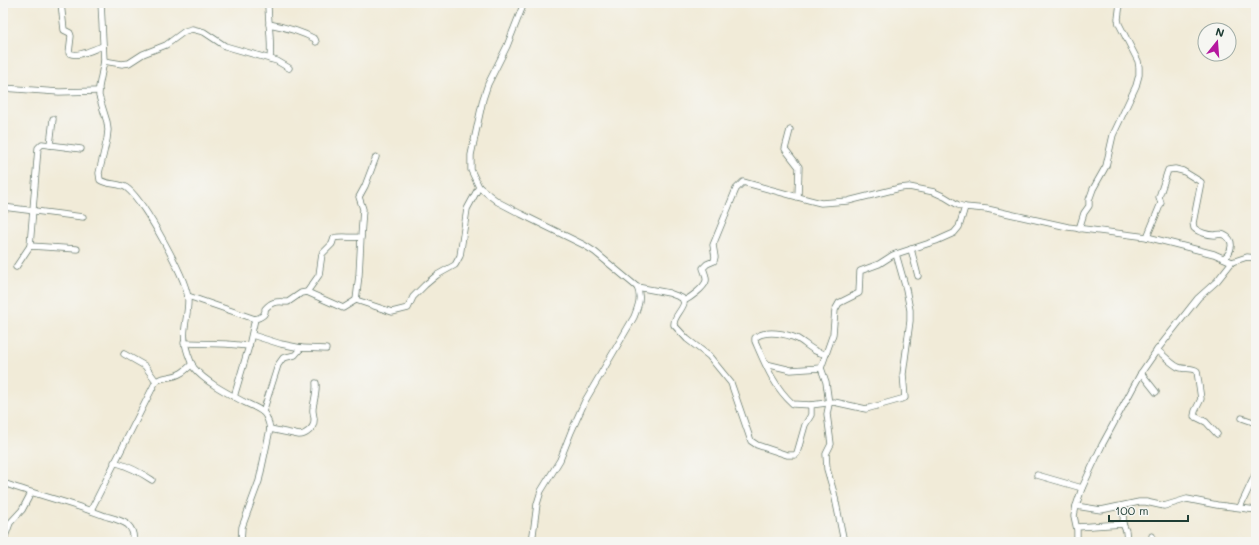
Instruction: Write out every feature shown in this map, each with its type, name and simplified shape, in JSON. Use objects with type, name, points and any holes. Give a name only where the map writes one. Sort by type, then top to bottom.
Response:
[{"type":"street","points":[[60,3],[64,30],[70,33],[71,36],[69,53],[72,55],[78,54],[103,46]]},
{"type":"street","points":[[101,3],[104,61],[99,96],[108,130],[99,173],[100,180],[108,184],[120,185],[128,188],[138,200],[152,221],[183,280],[188,296],[184,343],[192,364],[200,374],[234,397],[263,412],[268,419],[270,429],[259,481],[242,527],[241,542]]},
{"type":"street","points":[[268,3],[271,51],[270,59]]},
{"type":"street","points":[[524,3],[507,46],[488,84],[483,99],[471,155],[471,170],[479,187],[498,202],[584,245],[595,252],[637,287],[669,293],[684,300]]},
{"type":"street","points":[[1078,229],[1084,213],[1089,206],[1089,200],[1093,189],[1106,166],[1113,134],[1136,86],[1139,75],[1138,61],[1119,24],[1118,19],[1120,3]]},
{"type":"street","points":[[269,24],[310,36],[315,39],[316,42]]},
{"type":"street","points":[[104,61],[122,64],[129,63],[143,54],[166,45],[185,31],[192,29],[204,32],[225,46],[277,61],[289,68]]},
{"type":"street","points":[[3,88],[59,92],[99,91]]},
{"type":"street","points":[[50,145],[53,119]]},
{"type":"street","points":[[790,130],[785,149],[799,167],[798,197]]},
{"type":"street","points":[[16,267],[30,246],[37,151],[42,144],[81,149]]},
{"type":"street","points":[[356,300],[363,209],[359,197],[365,186],[376,157]]},
{"type":"street","points":[[1147,237],[1161,203],[1159,197],[1167,173],[1171,169],[1178,170],[1192,175],[1201,182],[1193,223],[1194,228],[1212,235],[1220,234],[1225,236],[1229,240],[1232,248],[1224,258]]},
{"type":"street","points":[[684,300],[692,296],[706,281],[704,268],[707,264],[714,261],[715,255],[713,245],[737,186],[743,182],[821,202],[848,201],[904,187],[934,192],[965,207],[987,209],[1078,229],[1147,237],[1200,250],[1232,262]]},
{"type":"street","points":[[356,300],[392,312],[408,308],[413,297],[425,285],[437,275],[455,265],[460,256],[468,209],[479,187]]},
{"type":"street","points":[[844,542],[834,493],[827,469],[826,454],[831,444],[827,414],[829,402],[826,382],[821,368],[833,334],[835,310],[839,303],[859,293],[860,271],[879,264],[896,254],[936,241],[954,233],[959,227],[965,207]]},
{"type":"street","points":[[3,208],[83,217]]},
{"type":"street","points":[[307,292],[318,275],[322,254],[332,244],[334,238],[361,237]]},
{"type":"street","points":[[30,246],[77,249]]},
{"type":"street","points":[[911,249],[918,276]]},
{"type":"street","points":[[826,354],[817,352],[801,341],[792,337],[778,334],[758,336],[755,340],[771,377],[795,405],[811,405],[829,402],[866,410],[905,398],[903,375],[910,310],[906,289],[896,254]]},
{"type":"street","points":[[1077,542],[1074,516],[1082,488],[1102,445],[1142,373],[1157,350],[1198,298],[1217,281],[1232,262],[1247,257],[1256,258]]},
{"type":"street","points":[[532,542],[540,492],[560,460],[585,401],[634,317],[640,300],[637,287]]},
{"type":"street","points":[[188,296],[255,319],[263,315],[265,309],[270,304],[279,301],[288,302],[301,293],[307,292],[343,308],[356,300]]},
{"type":"street","points":[[684,300],[684,306],[674,319],[674,325],[687,340],[709,356],[731,383],[748,434],[753,443],[787,455],[795,455],[799,448],[805,425],[810,419],[811,405]]},
{"type":"street","points":[[234,397],[252,335],[255,319]]},
{"type":"street","points":[[252,335],[281,344],[301,348],[326,349]]},
{"type":"street","points":[[184,343],[249,346]]},
{"type":"street","points":[[263,412],[280,362],[284,357],[295,355],[301,348]]},
{"type":"street","points":[[1157,350],[1179,368],[1194,369],[1197,371],[1201,399],[1194,416],[1206,422],[1218,434]]},
{"type":"street","points":[[124,354],[145,366],[156,381]]},
{"type":"street","points":[[91,510],[156,381],[183,373],[192,364]]},
{"type":"street","points":[[766,364],[791,370],[821,368]]},
{"type":"street","points":[[1142,373],[1156,392]]},
{"type":"street","points":[[270,429],[299,435],[309,431],[313,426],[314,421],[313,409],[316,396],[316,383]]},
{"type":"street","points":[[1242,418],[1256,423]]},
{"type":"street","points":[[114,462],[129,466],[152,480]]},
{"type":"street","points":[[1240,507],[1256,473]]},
{"type":"street","points":[[1037,475],[1082,488]]},
{"type":"street","points":[[3,483],[31,493],[91,510],[128,525],[133,533],[133,542]]},
{"type":"street","points":[[3,541],[14,516],[22,510],[31,493]]},
{"type":"street","points":[[1076,506],[1101,510],[1139,502],[1164,506],[1187,499],[1217,505],[1256,510]]},
{"type":"street","points":[[1124,506],[1122,524],[1126,531],[1127,542]]},
{"type":"street","points":[[1076,527],[1122,524]]}]
